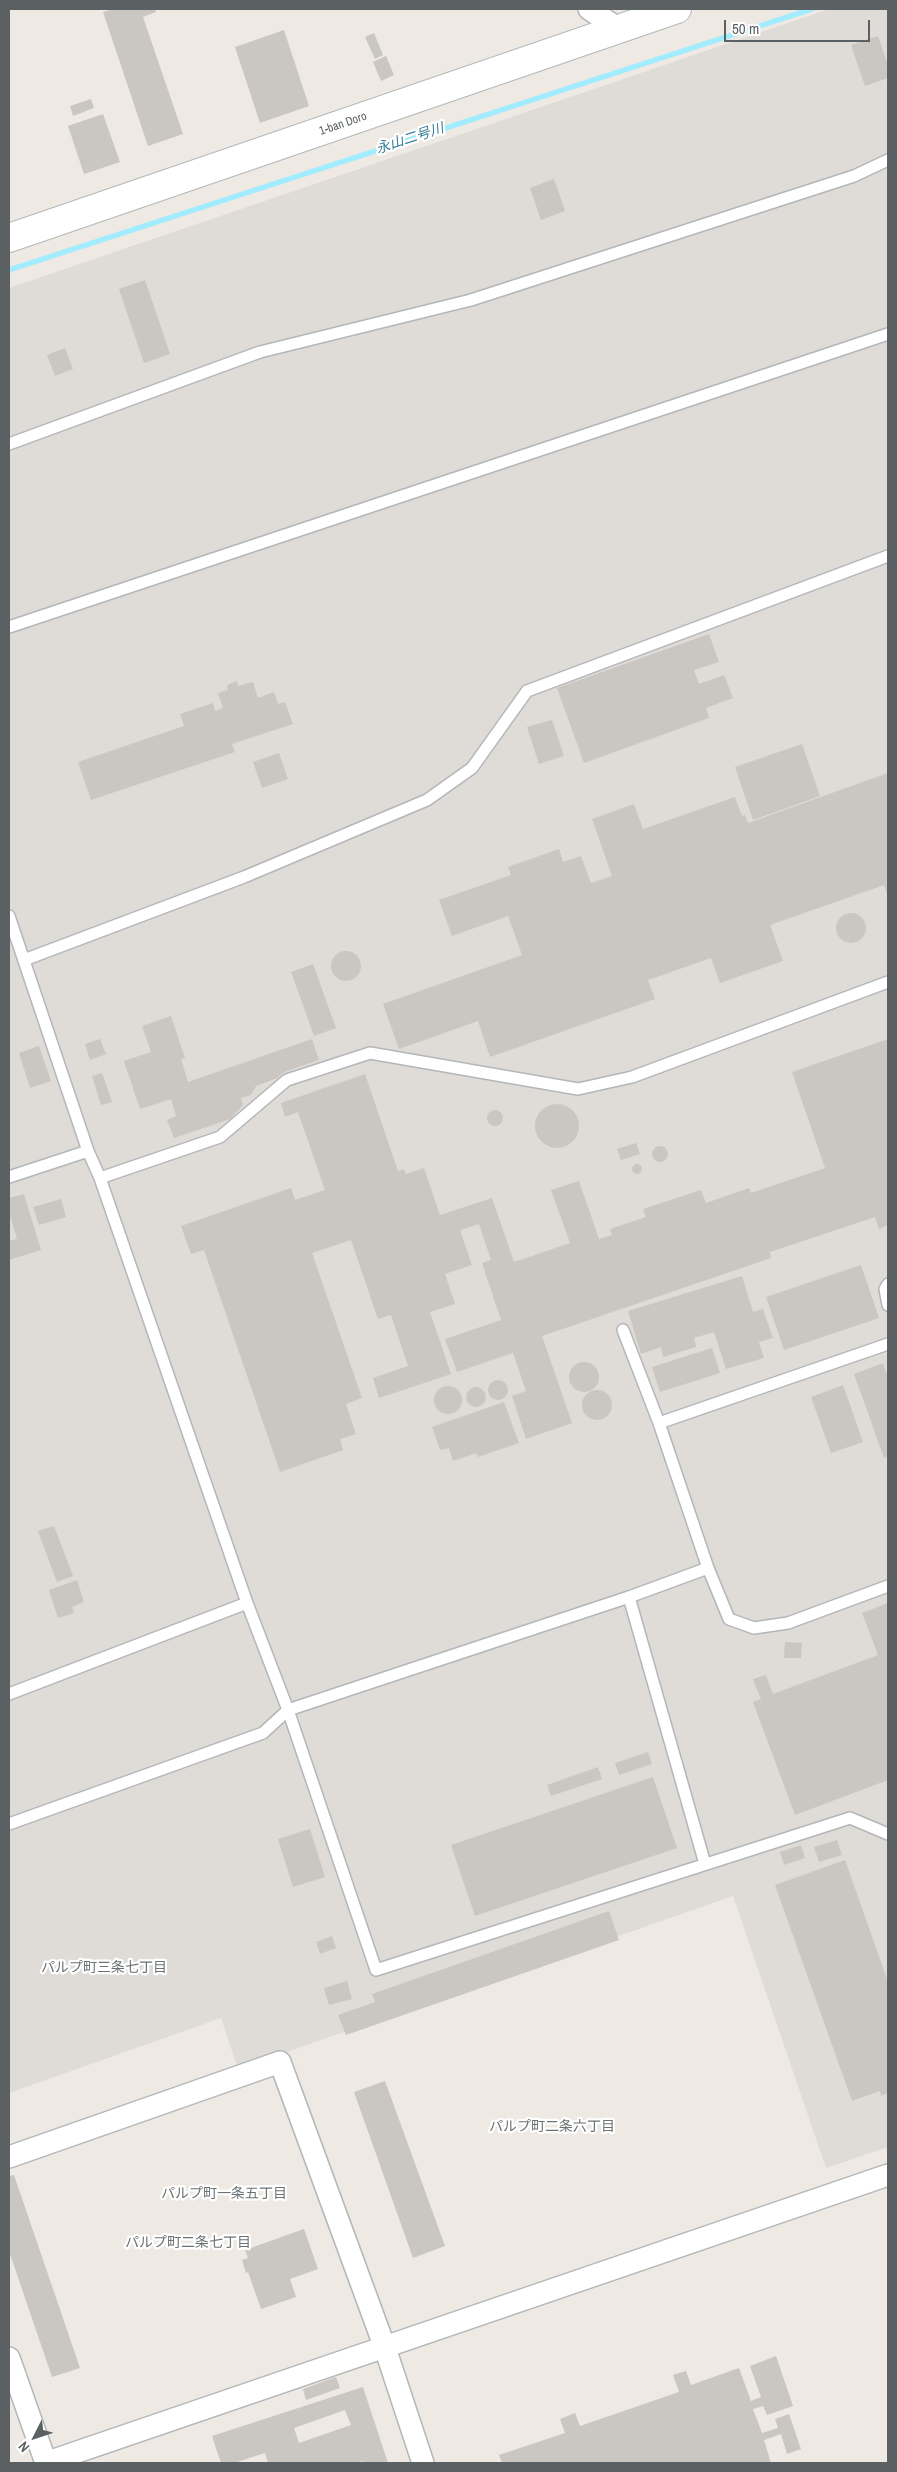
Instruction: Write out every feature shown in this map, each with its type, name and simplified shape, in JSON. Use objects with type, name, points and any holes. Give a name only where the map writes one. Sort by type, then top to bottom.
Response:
[{"type":"street","points":[[589,9],[619,29]]},
{"type":"street","name":"1-ban Doro","points":[[9,238],[677,9]]},
{"type":"street","points":[[9,2157],[280,2062],[385,2348],[424,2463]]},
{"type":"street","points":[[9,2358],[46,2463],[888,2175]]},
{"type":"lane","points":[[9,444],[260,352],[471,300],[854,176],[888,160]]},
{"type":"lane","points":[[9,627],[888,334]]},
{"type":"lane","points":[[24,960],[244,877],[427,800],[472,768],[527,691],[888,556]]},
{"type":"lane","points":[[9,916],[88,1151],[100,1178],[247,1603],[288,1710],[376,1970],[850,1818],[888,1834]]},
{"type":"lane","points":[[100,1178],[220,1137],[287,1080],[370,1053],[578,1088],[632,1077],[888,982]]},
{"type":"lane","points":[[9,1178],[88,1151]]},
{"type":"lane","points":[[888,1284],[885,1289],[888,1305]]},
{"type":"lane","points":[[623,1330],[659,1422],[708,1568],[729,1619],[754,1628],[788,1623],[888,1586]]},
{"type":"lane","points":[[659,1422],[888,1344]]},
{"type":"lane","points":[[9,1824],[262,1733],[288,1710],[629,1597],[708,1568]]},
{"type":"lane","points":[[629,1597],[705,1864]]},
{"type":"lane","points":[[9,1694],[247,1603]]},
{"type":"shaded area","points":[[829,9],[888,9],[888,2147],[826,2168],[733,1896],[238,2069],[221,2018],[9,2093],[9,288]]},
{"type":"building","points":[[113,9],[155,9],[156,12],[143,17],[183,134],[148,146],[103,12]]},
{"type":"building","points":[[284,30],[309,106],[260,123],[235,47]]},
{"type":"building","points":[[374,33],[383,55],[375,59],[365,37]]},
{"type":"building","points":[[878,36],[888,65],[888,78],[865,86],[851,45]]},
{"type":"building","points":[[386,56],[394,75],[381,81],[373,62]]},
{"type":"building","points":[[91,99],[94,108],[73,116],[70,106]]},
{"type":"building","points":[[103,114],[120,162],[84,174],[68,126]]},
{"type":"building","points":[[554,179],[565,211],[541,220],[530,188]]},
{"type":"building","points":[[145,280],[170,354],[144,363],[119,289]]},
{"type":"building","points":[[65,348],[73,369],[55,376],[47,355]]},
{"type":"building","points":[[709,634],[719,662],[694,670],[699,684],[724,675],[733,698],[706,708],[709,718],[584,763],[557,688]]},
{"type":"building","points":[[237,681],[238,686],[253,682],[258,698],[274,692],[278,704],[285,702],[293,724],[232,744],[235,752],[91,800],[78,762],[184,726],[180,714],[213,703],[215,711],[223,708],[218,693],[228,690],[227,685]]},
{"type":"building","points":[[552,720],[564,756],[539,764],[527,727]]},
{"type":"building","points":[[802,744],[820,796],[753,820],[735,767]]},
{"type":"building","points":[[279,753],[288,779],[262,788],[253,762]]},
{"type":"building","points":[[888,773],[888,896],[884,885],[770,925],[783,961],[720,983],[711,958],[648,980],[655,999],[490,1057],[478,1021],[399,1049],[383,1004],[522,955],[508,916],[452,936],[439,900],[511,875],[508,867],[559,849],[563,862],[581,856],[591,883],[612,876],[592,819],[634,804],[643,829],[735,797],[742,816],[745,815],[748,823]]},
{"type":"building","points":[[851,913],[862,917],[866,928],[862,939],[851,943],[840,939],[836,928],[840,917]]},
{"type":"building","points":[[346,951],[352,952],[360,960],[360,972],[352,980],[346,981],[340,980],[332,972],[331,966],[332,960],[340,952]]},
{"type":"building","points":[[313,964],[336,1028],[314,1036],[291,972]]},
{"type":"building","points":[[171,1016],[185,1058],[181,1059],[188,1082],[312,1039],[319,1060],[284,1072],[277,1078],[256,1086],[251,1095],[241,1098],[243,1105],[230,1119],[174,1138],[167,1120],[176,1116],[171,1099],[140,1109],[124,1061],[151,1052],[142,1026]]},
{"type":"building","points":[[100,1039],[106,1054],[90,1060],[85,1044]]},
{"type":"building","points":[[888,1039],[888,1225],[879,1229],[875,1217],[770,1252],[771,1258],[542,1336],[572,1423],[526,1439],[512,1396],[526,1391],[513,1353],[457,1372],[445,1339],[501,1320],[482,1263],[491,1260],[479,1224],[460,1230],[472,1265],[445,1274],[455,1304],[430,1312],[451,1374],[379,1398],[373,1378],[408,1366],[391,1315],[378,1319],[351,1240],[312,1253],[362,1398],[346,1404],[356,1434],[340,1439],[343,1450],[280,1472],[204,1250],[191,1254],[181,1226],[291,1188],[295,1200],[325,1190],[298,1112],[285,1117],[281,1103],[365,1074],[398,1171],[404,1169],[406,1174],[424,1168],[440,1215],[492,1198],[514,1262],[570,1243],[551,1190],[579,1181],[599,1239],[612,1235],[610,1229],[646,1217],[643,1209],[701,1190],[706,1203],[749,1188],[751,1193],[825,1168],[792,1072]]},
{"type":"building","points":[[39,1046],[51,1081],[30,1088],[19,1053]]},
{"type":"building","points":[[102,1073],[112,1102],[101,1105],[92,1076]]},
{"type":"building","points":[[553,1104],[561,1104],[573,1110],[579,1126],[573,1142],[561,1148],[553,1148],[541,1142],[535,1130],[535,1122],[541,1110]]},
{"type":"building","points":[[495,1110],[501,1112],[503,1118],[501,1124],[495,1126],[489,1124],[487,1118],[489,1112]]},
{"type":"building","points":[[636,1143],[640,1154],[621,1160],[617,1149]]},
{"type":"building","points":[[660,1146],[666,1148],[668,1154],[666,1160],[660,1162],[654,1160],[652,1154],[654,1148]]},
{"type":"building","points":[[635,1164],[639,1164],[642,1169],[641,1173],[635,1174],[632,1171],[632,1167]]},
{"type":"building","points":[[24,1194],[41,1250],[9,1260],[9,1241],[17,1239],[9,1212],[9,1198]]},
{"type":"building","points":[[61,1199],[66,1217],[39,1225],[33,1207]]},
{"type":"building","points":[[861,1265],[879,1318],[784,1350],[766,1297]]},
{"type":"building","points":[[742,1276],[753,1312],[763,1309],[773,1338],[759,1342],[764,1358],[726,1369],[714,1332],[694,1338],[696,1347],[663,1357],[661,1347],[641,1354],[628,1311]]},
{"type":"building","points":[[712,1348],[720,1373],[660,1392],[652,1367]]},
{"type":"building","points":[[584,1362],[590,1363],[598,1371],[598,1383],[590,1391],[584,1392],[578,1391],[570,1383],[569,1377],[570,1371],[578,1363]]},
{"type":"building","points":[[883,1363],[888,1378],[888,1456],[884,1458],[854,1374]]},
{"type":"building","points":[[498,1380],[505,1383],[508,1390],[505,1397],[498,1400],[491,1397],[488,1390],[491,1383]]},
{"type":"building","points":[[843,1385],[863,1442],[831,1453],[811,1397]]},
{"type":"building","points":[[448,1386],[458,1390],[462,1400],[458,1410],[448,1414],[438,1410],[434,1400],[438,1390]]},
{"type":"building","points":[[472,1387],[480,1387],[486,1393],[486,1401],[480,1407],[472,1407],[466,1401],[466,1393]]},
{"type":"building","points":[[597,1390],[603,1391],[611,1399],[611,1411],[603,1419],[597,1420],[591,1419],[583,1411],[582,1405],[583,1399],[591,1391]]},
{"type":"building","points":[[504,1402],[519,1443],[478,1457],[476,1453],[453,1461],[449,1448],[440,1450],[432,1427]]},
{"type":"building","points":[[54,1526],[73,1576],[57,1582],[38,1531]]},
{"type":"building","points":[[77,1580],[84,1602],[72,1607],[74,1613],[58,1618],[49,1590]]},
{"type":"building","points":[[888,1603],[888,1780],[795,1815],[753,1702],[761,1699],[753,1679],[766,1675],[773,1694],[878,1655],[862,1613]]},
{"type":"building","points":[[785,1642],[802,1643],[801,1658],[784,1658]]},
{"type":"building","points":[[648,1752],[652,1764],[619,1775],[615,1763]]},
{"type":"building","points":[[598,1767],[602,1779],[551,1796],[547,1785]]},
{"type":"building","points":[[653,1777],[677,1848],[475,1916],[451,1845]]},
{"type":"building","points":[[310,1829],[325,1877],[293,1887],[278,1839]]},
{"type":"building","points":[[837,1840],[842,1855],[819,1862],[814,1847]]},
{"type":"building","points":[[801,1845],[805,1858],[784,1865],[780,1852]]},
{"type":"building","points":[[845,1860],[888,1982],[888,2093],[881,2096],[880,2091],[852,2101],[775,1885]]},
{"type":"building","points":[[609,1911],[619,1940],[346,2035],[338,2015],[375,2002],[372,1994]]},
{"type":"building","points":[[332,1936],[336,1948],[320,1954],[316,1942]]},
{"type":"building","points":[[347,1981],[352,1999],[329,2005],[324,1988]]},
{"type":"building","points":[[385,2081],[445,2246],[413,2258],[354,2092]]},
{"type":"building","points":[[14,2175],[80,2368],[52,2377],[9,2251],[9,2176]]},
{"type":"building","points":[[304,2229],[318,2269],[290,2279],[296,2297],[261,2309],[242,2260],[248,2258],[245,2250]]},
{"type":"building","points":[[776,2356],[793,2406],[767,2415],[763,2406],[753,2409],[762,2433],[778,2428],[775,2419],[789,2414],[801,2449],[787,2454],[781,2434],[764,2440],[771,2463],[502,2463],[499,2455],[565,2433],[560,2419],[575,2413],[580,2426],[679,2392],[673,2375],[686,2371],[691,2385],[739,2368],[751,2401],[761,2397],[750,2366]]},
{"type":"building","points":[[336,2377],[340,2388],[306,2400],[303,2389]]},
{"type":"building","points":[[363,2387],[388,2463],[363,2463],[363,2461],[356,2463],[268,2463],[265,2453],[234,2463],[221,2463],[212,2436]],"holes":[[[345,2410],[351,2425],[299,2443],[294,2428]]]},
{"type":"waterway","name":"永山二号川","points":[[9,270],[812,9]]},
{"type":"district","name":"パルプ町三条七丁目","points":[[104,1968]]},
{"type":"district","name":"パルプ町二条六丁目","points":[[552,2127]]},
{"type":"district","name":"パルプ町一条五丁目","points":[[224,2194]]},
{"type":"district","name":"パルプ町二条七丁目","points":[[188,2243]]}]
